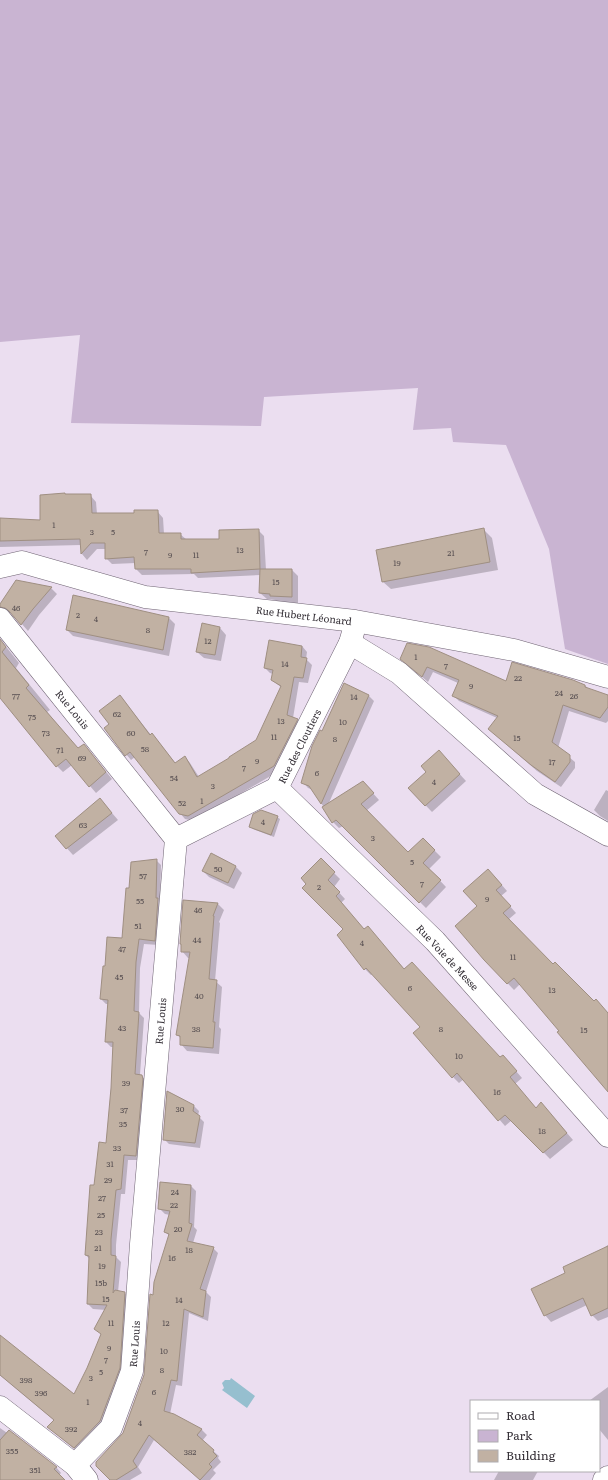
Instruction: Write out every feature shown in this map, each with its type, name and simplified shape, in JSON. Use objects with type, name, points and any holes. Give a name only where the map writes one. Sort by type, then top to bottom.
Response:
[{"type":"street","name":"Rue Hubert Léonard","points":[[0,567],[22,562],[145,597],[355,621],[514,650],[608,677]]},
{"type":"street","name":"Rue Louis","points":[[0,619],[176,839],[141,1244],[132,1371],[111,1428],[81,1472]]},
{"type":"street","name":"Rue des Cloutiers","points":[[176,839],[277,788],[350,643],[355,621]]},
{"type":"street","points":[[350,643],[399,673],[535,794],[608,835]]},
{"type":"street","name":"Rue Voie de Messe","points":[[277,788],[435,941],[608,1136]]},
{"type":"street","points":[[0,1407],[81,1472]]},
{"type":"street","points":[[604,1480],[608,1477]]},
{"type":"green space","points":[[0,0],[608,0],[608,664],[565,649],[549,549],[506,445],[453,442],[451,428],[413,430],[418,388],[264,397],[261,426],[71,423],[80,335],[0,342]]},
{"type":"water","points":[[231,1378],[255,1396],[247,1408],[222,1390],[224,1388],[222,1383],[225,1380],[230,1380]]},
{"type":"building","points":[[65,493],[91,494],[92,513],[134,513],[134,510],[158,510],[159,533],[181,533],[181,539],[219,539],[219,530],[259,529],[260,569],[191,573],[191,569],[135,569],[134,557],[105,559],[105,543],[91,543],[81,554],[80,539],[0,541],[0,518],[40,520],[40,495]]},
{"type":"building","points":[[484,528],[490,562],[382,582],[376,550]]},
{"type":"building","points":[[260,569],[292,569],[292,597],[270,596],[270,594],[259,593]]},
{"type":"building","points":[[16,580],[52,587],[21,625],[9,611],[0,607],[0,604]]},
{"type":"building","points":[[73,595],[169,617],[163,650],[66,630]]},
{"type":"building","points":[[202,623],[220,627],[215,655],[196,652]]},
{"type":"building","points":[[0,639],[6,647],[2,652],[29,685],[26,688],[78,748],[84,744],[106,772],[89,787],[66,759],[56,767],[0,698]]},
{"type":"building","points":[[269,640],[302,646],[301,657],[307,658],[303,678],[294,677],[287,715],[298,719],[274,766],[188,816],[179,814],[130,752],[125,756],[104,728],[109,724],[99,711],[120,695],[150,735],[152,733],[175,763],[185,756],[197,777],[256,740],[281,686],[271,680],[273,670],[264,668]]},
{"type":"building","points":[[407,643],[429,647],[506,681],[512,662],[573,680],[585,685],[585,687],[608,695],[608,707],[600,718],[563,705],[552,742],[570,755],[570,762],[555,782],[531,765],[488,729],[498,716],[452,696],[459,680],[427,667],[422,677],[400,659]]},
{"type":"building","points":[[344,683],[369,695],[321,804],[309,786],[301,783],[312,746],[320,730],[322,731]]},
{"type":"building","points":[[439,750],[460,774],[425,806],[408,788],[426,772],[421,766]]},
{"type":"building","points":[[363,781],[374,793],[361,804],[408,852],[423,838],[435,850],[423,863],[441,880],[419,903],[336,820],[332,823],[322,807]]},
{"type":"building","points":[[100,798],[112,813],[66,849],[55,836]]},
{"type":"building","points":[[261,810],[278,816],[271,835],[249,827],[253,814]]},
{"type":"building","points":[[211,853],[236,866],[228,883],[202,871]]},
{"type":"building","points":[[321,858],[335,872],[328,880],[340,892],[336,896],[364,929],[368,926],[404,969],[412,962],[500,1057],[503,1055],[517,1071],[510,1077],[536,1108],[541,1102],[567,1133],[543,1153],[505,1115],[498,1121],[457,1073],[452,1078],[413,1033],[420,1027],[366,968],[364,970],[337,935],[343,929],[302,888],[306,884],[301,878]]},
{"type":"building","points":[[157,859],[156,898],[158,898],[155,941],[139,939],[136,962],[134,1011],[139,1012],[135,1074],[142,1075],[143,1079],[136,1156],[124,1155],[121,1189],[116,1190],[111,1239],[111,1255],[116,1256],[113,1293],[115,1290],[125,1292],[120,1368],[100,1421],[74,1448],[47,1427],[54,1420],[0,1375],[0,1335],[74,1394],[101,1334],[94,1329],[107,1305],[87,1304],[89,1256],[85,1255],[90,1185],[94,1185],[99,1142],[106,1143],[111,1088],[113,1042],[105,1042],[108,1000],[100,999],[103,966],[105,966],[107,937],[122,938],[126,888],[129,888],[131,862]]},
{"type":"building","points":[[488,869],[502,885],[496,890],[511,906],[503,913],[553,964],[555,962],[594,1001],[596,999],[608,1013],[608,1092],[514,978],[507,984],[455,926],[477,906],[463,891]]},
{"type":"building","points":[[183,900],[218,903],[213,916],[209,979],[217,980],[213,1022],[215,1022],[213,1048],[180,1045],[180,1036],[176,1035],[190,952],[181,952],[180,944]]},
{"type":"building","points":[[167,1091],[194,1105],[193,1111],[200,1116],[195,1143],[163,1140]]},
{"type":"building","points":[[160,1182],[191,1185],[189,1223],[192,1224],[187,1241],[214,1247],[200,1289],[206,1291],[203,1317],[184,1309],[177,1381],[171,1380],[164,1411],[174,1414],[202,1429],[197,1435],[214,1450],[213,1452],[217,1456],[209,1464],[212,1467],[200,1480],[149,1435],[133,1461],[137,1467],[116,1480],[110,1480],[96,1466],[96,1462],[123,1433],[144,1375],[150,1294],[153,1295],[154,1282],[169,1234],[164,1232],[170,1211],[158,1209]]},
{"type":"building","points":[[608,1246],[608,1308],[591,1316],[583,1298],[544,1316],[531,1289],[565,1273],[563,1267]]},
{"type":"building","points":[[9,1430],[57,1467],[54,1469],[65,1480],[0,1480],[0,1440]]}]
